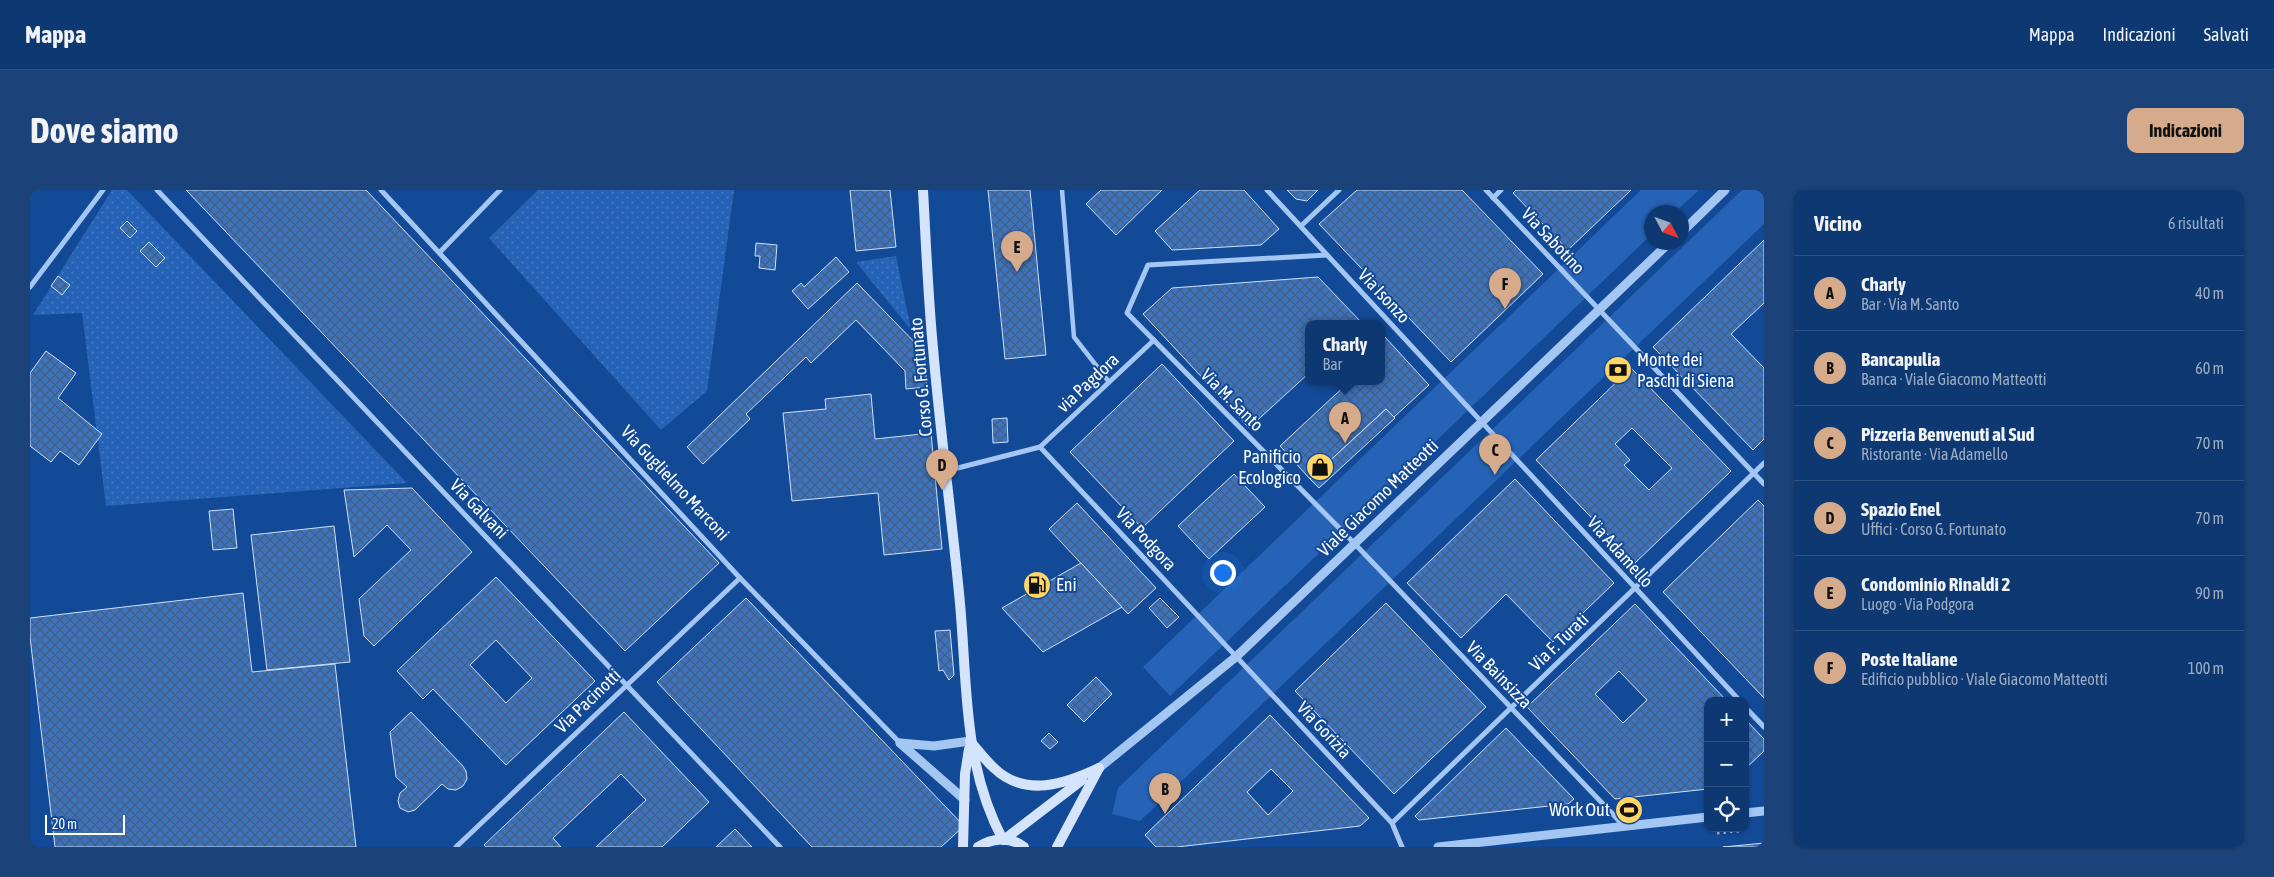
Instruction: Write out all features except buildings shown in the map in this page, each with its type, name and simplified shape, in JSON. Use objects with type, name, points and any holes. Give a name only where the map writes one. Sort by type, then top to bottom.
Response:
[{"type":"main road","name":"Corso G. Fortunato","points":[[923,190],[933,349],[961,617],[970,740]]},
{"type":"main road","points":[[970,740],[994,769],[1018,784],[1048,786],[1074,780],[1099,768]]},
{"type":"main road","points":[[963,847],[970,740]]},
{"type":"main road","points":[[970,740],[978,779],[989,813],[1004,839]]},
{"type":"main road","points":[[1004,839],[1099,768]]},
{"type":"main road","points":[[1057,847],[1099,768]]},
{"type":"main road","points":[[978,847],[992,840],[1004,839],[1024,847]]},
{"type":"street","points":[[30,286],[103,190]]},
{"type":"street","name":"Via Galvani","points":[[157,190],[780,847]]},
{"type":"street","name":"Via Guglielmo Marconi","points":[[381,190],[740,578],[900,743]]},
{"type":"street","points":[[440,252],[500,190]]},
{"type":"street","points":[[1062,190],[1074,337],[1109,382]]},
{"type":"street","name":"Via Isonzo","points":[[1267,190],[1482,421]]},
{"type":"street","points":[[1302,226],[1340,190]]},
{"type":"street","name":"Via Sabotino","points":[[1486,190],[1764,484]]},
{"type":"street","points":[[1493,198],[1501,190]]},
{"type":"street","points":[[1689,225],[1725,190]]},
{"type":"street","name":"Viale Giacomo Matteotti","points":[[1099,768],[1237,656],[1662,250]]},
{"type":"street","name":"Via M. Santo","points":[[1327,255],[1148,265],[1128,313],[1354,544]]},
{"type":"street","name":"via Pagdora","points":[[1040,447],[1154,340]]},
{"type":"street","name":"Via Adamello","points":[[1482,421],[1736,697]]},
{"type":"street","points":[[946,471],[1040,447]]},
{"type":"street","name":"Via Podgora","points":[[1040,447],[1237,656]]},
{"type":"street","name":"Via F. Turati","points":[[1392,823],[1764,463]]},
{"type":"street","name":"Via Bainsizza","points":[[1354,544],[1624,827]]},
{"type":"street","name":"Via Pacinotti","points":[[459,846],[626,684],[740,578]]},
{"type":"street","name":"Via Gorizia","points":[[1237,656],[1392,823]]},
{"type":"street","points":[[1749,711],[1764,727]]},
{"type":"street","points":[[900,743],[934,746],[970,740]]},
{"type":"street","points":[[900,743],[965,800]]},
{"type":"street","points":[[1749,813],[1764,811]]},
{"type":"street","points":[[1438,847],[1704,818]]},
{"type":"street","points":[[1392,823],[1402,847]]},
{"type":"shaded area","points":[[112,190],[127,190],[407,483],[106,506],[82,313],[33,315]]},
{"type":"shaded area","points":[[538,190],[734,190],[707,391],[661,430],[489,238]]},
{"type":"shaded area","points":[[1641,190],[1699,190],[1683,205],[1644,205],[1644,242],[1170,696],[1143,667]]},
{"type":"shaded area","points":[[1742,190],[1764,190],[1764,224],[1140,821],[1112,814],[1118,788],[1679,250],[1689,250],[1689,241]]},
{"type":"shaded area","points":[[896,256],[911,330],[856,262]]},
{"type":"place","name":"Condominio Rinaldi 2","points":[[1017,272]]},
{"type":"place","name":"Poste Italiane","points":[[1505,309]]},
{"type":"place","name":"Monte dei Paschi di Siena","points":[[1618,370]]},
{"type":"place","name":"Charly","points":[[1345,443]]},
{"type":"place","name":"Panificio Ecologico","points":[[1320,467]]},
{"type":"place","name":"Pizzeria Benvenuti al Sud","points":[[1495,475]]},
{"type":"place","name":"Spazio Enel","points":[[942,490]]},
{"type":"place","name":"Eni","points":[[1037,585]]},
{"type":"place","name":"Work Out","points":[[1629,810]]},
{"type":"place","name":"Bancapulia","points":[[1165,814]]}]
